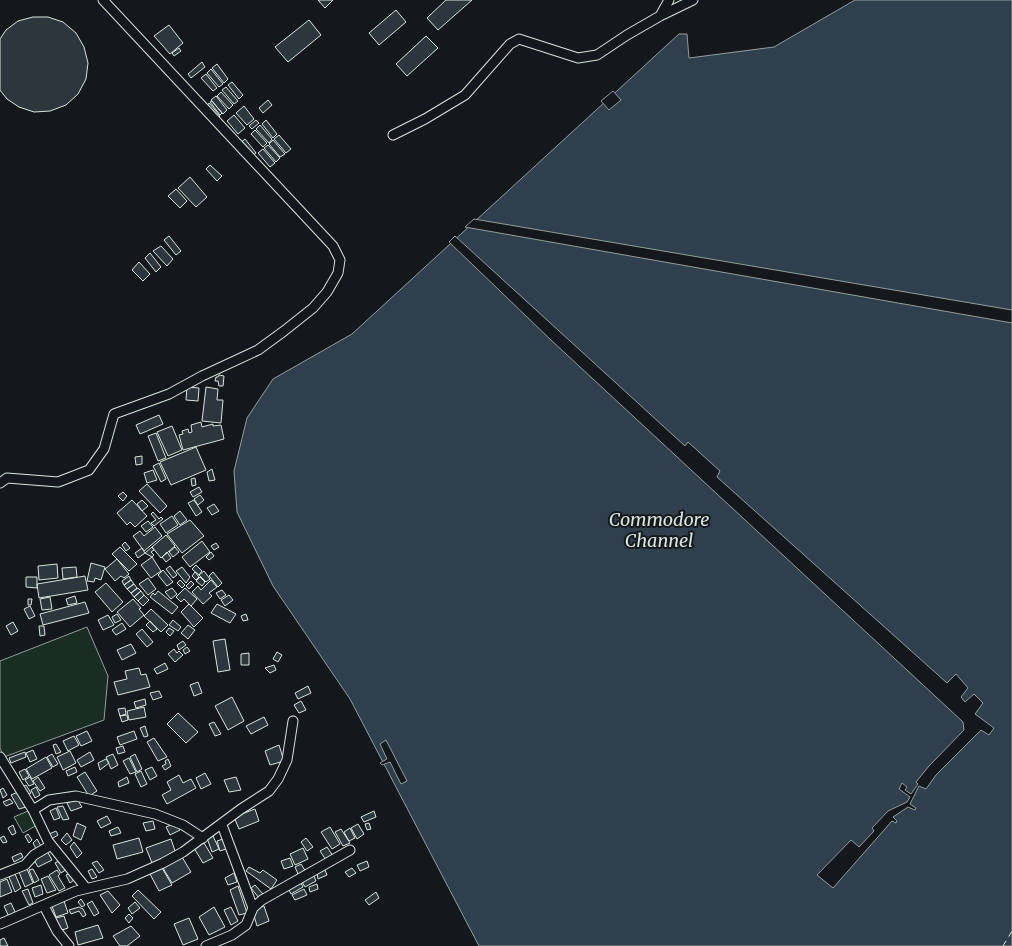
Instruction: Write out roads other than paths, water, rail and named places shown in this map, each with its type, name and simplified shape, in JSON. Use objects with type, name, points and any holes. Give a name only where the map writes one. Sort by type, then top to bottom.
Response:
[{"type":"street","points":[[0,483],[7,478],[58,482],[89,470],[104,449],[114,414],[169,394],[202,376],[258,350],[313,308],[327,292],[338,272],[340,260],[333,246],[103,0]]},
{"type":"street","points":[[660,16],[669,0]]},
{"type":"street","points":[[392,135],[425,119],[465,94],[510,44],[519,39],[578,58],[597,55],[660,16],[693,0]]},
{"type":"street","points":[[0,924],[76,891],[127,879],[183,852],[241,809],[269,791],[287,760],[293,721]]},
{"type":"street","points":[[0,757],[33,810],[51,845],[86,888]]},
{"type":"street","points":[[33,810],[49,800],[76,796],[155,814],[183,825],[203,838]]},
{"type":"street","points":[[222,824],[253,908]]},
{"type":"street","points":[[0,875],[25,865],[34,855],[51,845]]},
{"type":"street","points":[[206,946],[232,935],[246,925],[253,908],[262,900],[350,850]]},
{"type":"street","points":[[44,906],[57,931],[69,946]]},
{"type":"water","name":"Commodore Channel","points":[[855,0],[1012,0],[1012,946],[479,946],[350,699],[273,586],[237,512],[234,471],[247,418],[273,379],[352,334],[679,34],[687,34],[689,58],[774,47]]}]
